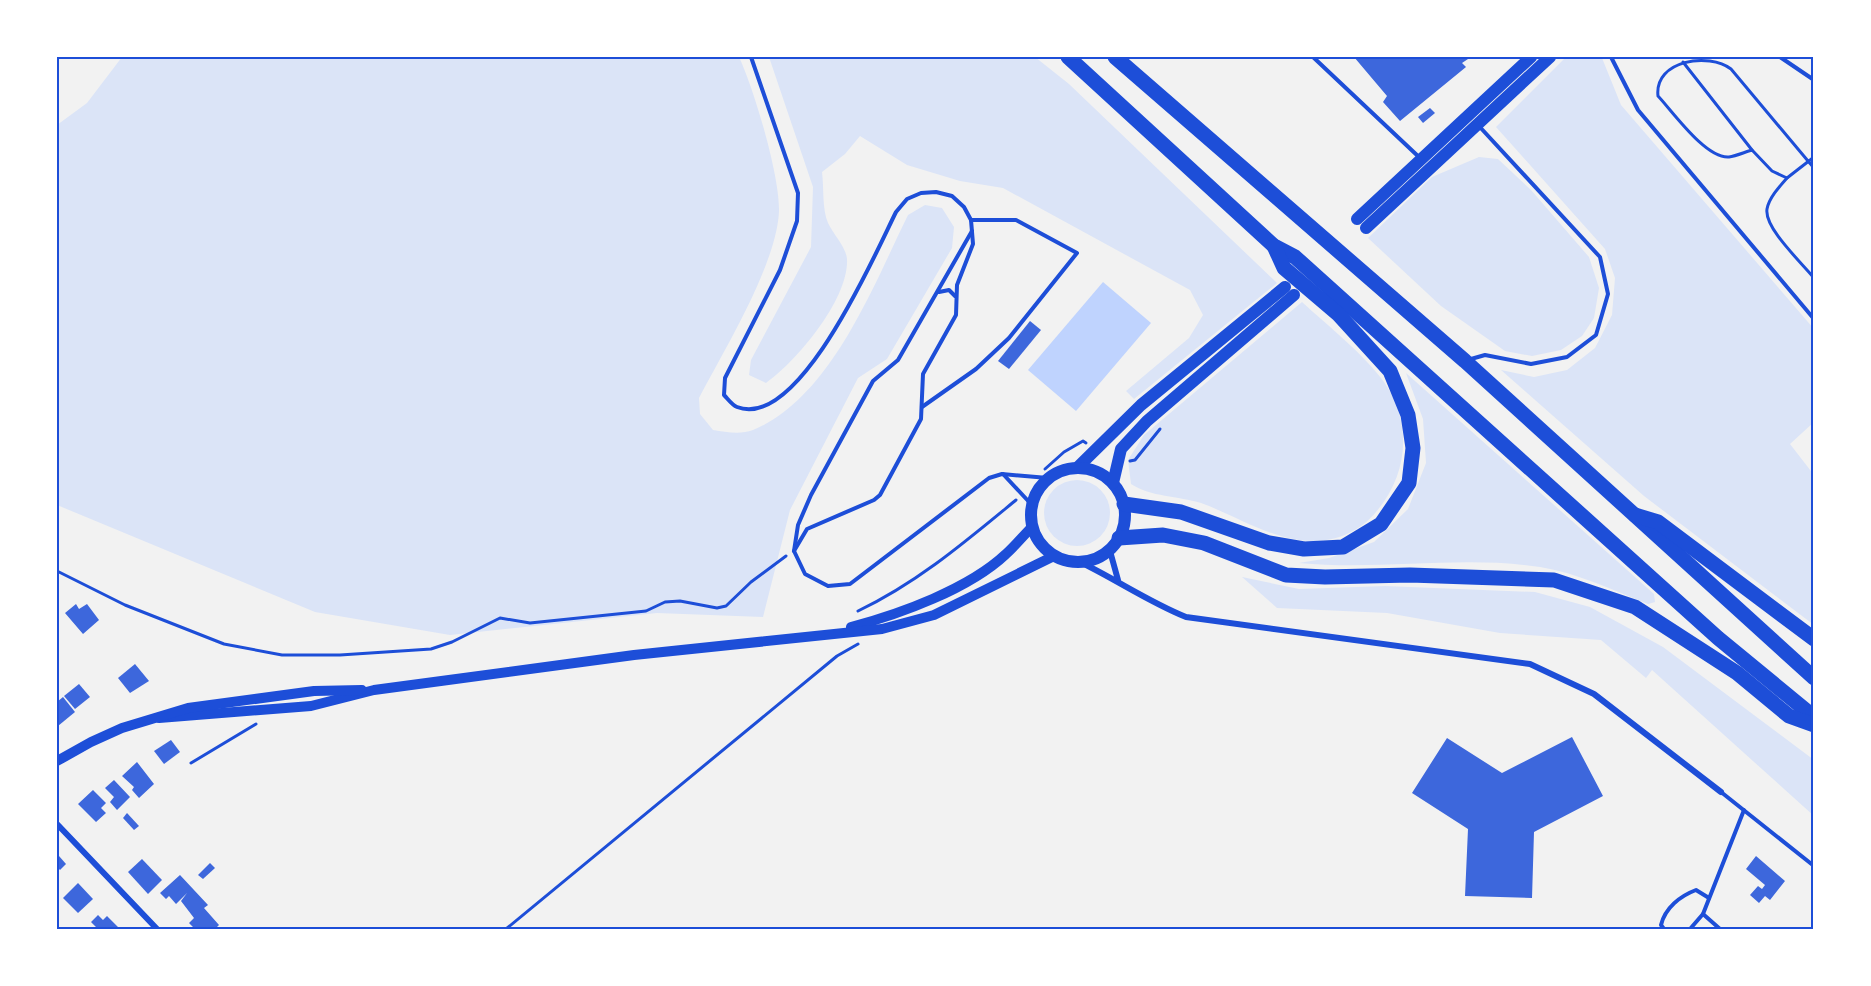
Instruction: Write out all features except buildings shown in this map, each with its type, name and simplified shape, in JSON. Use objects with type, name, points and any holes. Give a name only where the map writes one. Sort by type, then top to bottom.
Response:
[{"type":"highway","points":[[1068,57],[1326,295],[1718,638],[1814,717]]},
{"type":"highway","points":[[1115,57],[1465,361],[1814,678]]},
{"type":"highway","points":[[1124,504],[1180,512],[1269,543],[1304,549],[1342,546],[1381,524],[1409,483],[1413,448],[1408,415],[1390,371],[1338,314],[1326,295]]},
{"type":"highway","points":[[1631,514],[1658,522],[1814,639]]},
{"type":"highway","points":[[1119,538],[1163,535],[1204,543],[1286,575],[1325,577],[1410,575],[1554,580],[1635,607],[1737,674],[1789,716],[1814,724]]},
{"type":"main road","points":[[1531,57],[1421,159],[1361,224],[1477,125],[1550,57]]},
{"type":"main road","points":[[1078,467],[1141,405],[1290,291],[1147,421],[1121,449],[1113,483]]},
{"type":"main road","points":[[1078,467],[1103,474],[1113,483],[1124,504],[1124,527],[1110,551],[1096,559],[1067,562],[1054,556],[1040,544],[1032,527],[1031,504],[1043,478],[1062,470],[1078,467]]},
{"type":"street","points":[[845,631],[887,617],[955,588],[1005,556],[1032,527]]},
{"type":"street","points":[[1110,551],[1118,580]]},
{"type":"street","points":[[57,761],[91,741],[122,728],[188,708],[314,691],[374,690],[634,655],[845,631],[882,629],[934,615],[1054,556]]},
{"type":"street","points":[[1082,562],[1118,580],[1154,604],[1186,617],[1530,664],[1594,694],[1721,792]]},
{"type":"street","points":[[57,824],[157,929]]},
{"type":"lane","points":[[751,57],[798,193],[797,221],[780,270],[725,378],[724,395],[735,406],[752,410],[775,400],[802,376],[830,340],[896,212],[907,200],[929,192],[952,196],[963,207],[971,220],[973,230],[974,244],[957,285],[956,315],[923,374],[921,419],[880,495],[874,500],[807,529],[794,551]]},
{"type":"lane","points":[[1313,57],[1421,159]]},
{"type":"lane","points":[[1611,57],[1638,110],[1814,318]]},
{"type":"lane","points":[[1780,57],[1814,80]]},
{"type":"lane","points":[[1465,361],[1485,355],[1531,364],[1567,357],[1596,335],[1608,294],[1600,257],[1477,125]]},
{"type":"lane","points":[[922,408],[976,369],[1009,338],[1077,254],[1016,220],[971,220]]},
{"type":"lane","points":[[973,230],[898,360],[873,381],[811,495],[798,525],[794,551],[805,574],[828,586],[850,584],[989,478],[1002,474],[1043,478]]},
{"type":"lane","points":[[939,292],[949,290],[956,297]]},
{"type":"lane","points":[[1002,474],[1031,504]]},
{"type":"lane","points":[[1721,792],[1814,866]]},
{"type":"lane","points":[[1690,929],[1703,914],[1744,810]]},
{"type":"lane","points":[[1664,929],[1661,925],[1663,916],[1682,895],[1696,890],[1709,898]]},
{"type":"lane","points":[[1703,914],[1720,929]]},
{"type":"path","points":[[1752,150],[1729,157],[1719,156],[1705,147],[1658,96],[1657,88],[1662,77],[1683,62],[1721,61],[1731,69],[1814,168]]},
{"type":"path","points":[[1683,62],[1752,150],[1772,171],[1787,178]]},
{"type":"path","points":[[1814,157],[1787,178],[1776,191],[1767,208],[1767,221],[1814,278]]},
{"type":"path","points":[[1043,478],[1064,452],[1083,441],[1095,449]]},
{"type":"path","points":[[837,656],[845,631],[843,618],[892,595],[936,566],[1023,494]]},
{"type":"path","points":[[57,570],[125,605],[224,644],[282,655],[340,655],[431,649],[452,642],[501,618],[530,623],[646,611],[665,602],[680,601],[717,608],[726,606],[751,582],[794,551]]},
{"type":"path","points":[[506,929],[837,656],[882,629]]},
{"type":"path","points":[[191,763],[260,721]]},
{"type":"shaded area","points":[[122,57],[739,57],[752,90],[771,155],[779,211],[776,232],[759,281],[735,332],[699,398],[700,414],[713,430],[738,433],[753,430],[781,414],[805,393],[827,367],[847,337],[908,215],[925,205],[942,208],[954,227],[952,248],[887,359],[858,378],[790,510],[763,617],[657,613],[450,635],[315,612],[57,505],[57,125],[87,103]]},
{"type":"shaded area","points":[[769,57],[1035,57],[1069,84],[1277,283],[1134,399],[1126,391],[1189,338],[1203,315],[1190,290],[1003,188],[960,181],[907,165],[860,136],[845,154],[822,172],[826,217],[847,259],[840,292],[806,345],[766,383],[749,375],[751,360],[811,247],[813,187]]},
{"type":"shaded area","points":[[1566,57],[1602,58],[1621,105],[1814,329],[1814,422],[1790,444],[1814,475],[1814,625],[1644,496],[1501,370],[1534,377],[1567,370],[1595,348],[1612,315],[1615,278],[1605,249],[1496,127]]},
{"type":"shaded area","points":[[1479,157],[1498,159],[1531,190],[1589,257],[1599,288],[1594,318],[1582,336],[1561,350],[1532,356],[1505,351],[1441,306],[1368,238],[1432,177]]},
{"type":"shaded area","points":[[1302,302],[1376,371],[1393,398],[1399,414],[1403,431],[1400,465],[1395,482],[1376,512],[1360,527],[1342,536],[1321,541],[1299,540],[1274,534],[1201,503],[1156,494],[1131,484],[1128,460],[1144,435]]},
{"type":"shaded area","points":[[1406,373],[1654,594],[1655,602],[1648,604],[1581,578],[1540,567],[1480,562],[1359,565],[1299,563],[1329,558],[1374,542],[1408,509],[1426,463],[1423,419]]},
{"type":"shaded area","points":[[1077,480],[1089,483],[1100,490],[1107,501],[1110,513],[1107,525],[1100,536],[1089,543],[1077,546],[1065,543],[1054,536],[1047,525],[1044,513],[1047,501],[1054,490],[1065,483]]},
{"type":"shaded area","points":[[1242,577],[1299,589],[1385,586],[1535,592],[1590,607],[1663,647],[1814,760],[1814,816],[1652,670],[1646,678],[1601,640],[1500,633],[1387,613],[1277,608]]},
{"type":"water","points":[[1103,282],[1151,323],[1076,411],[1028,370]]}]
